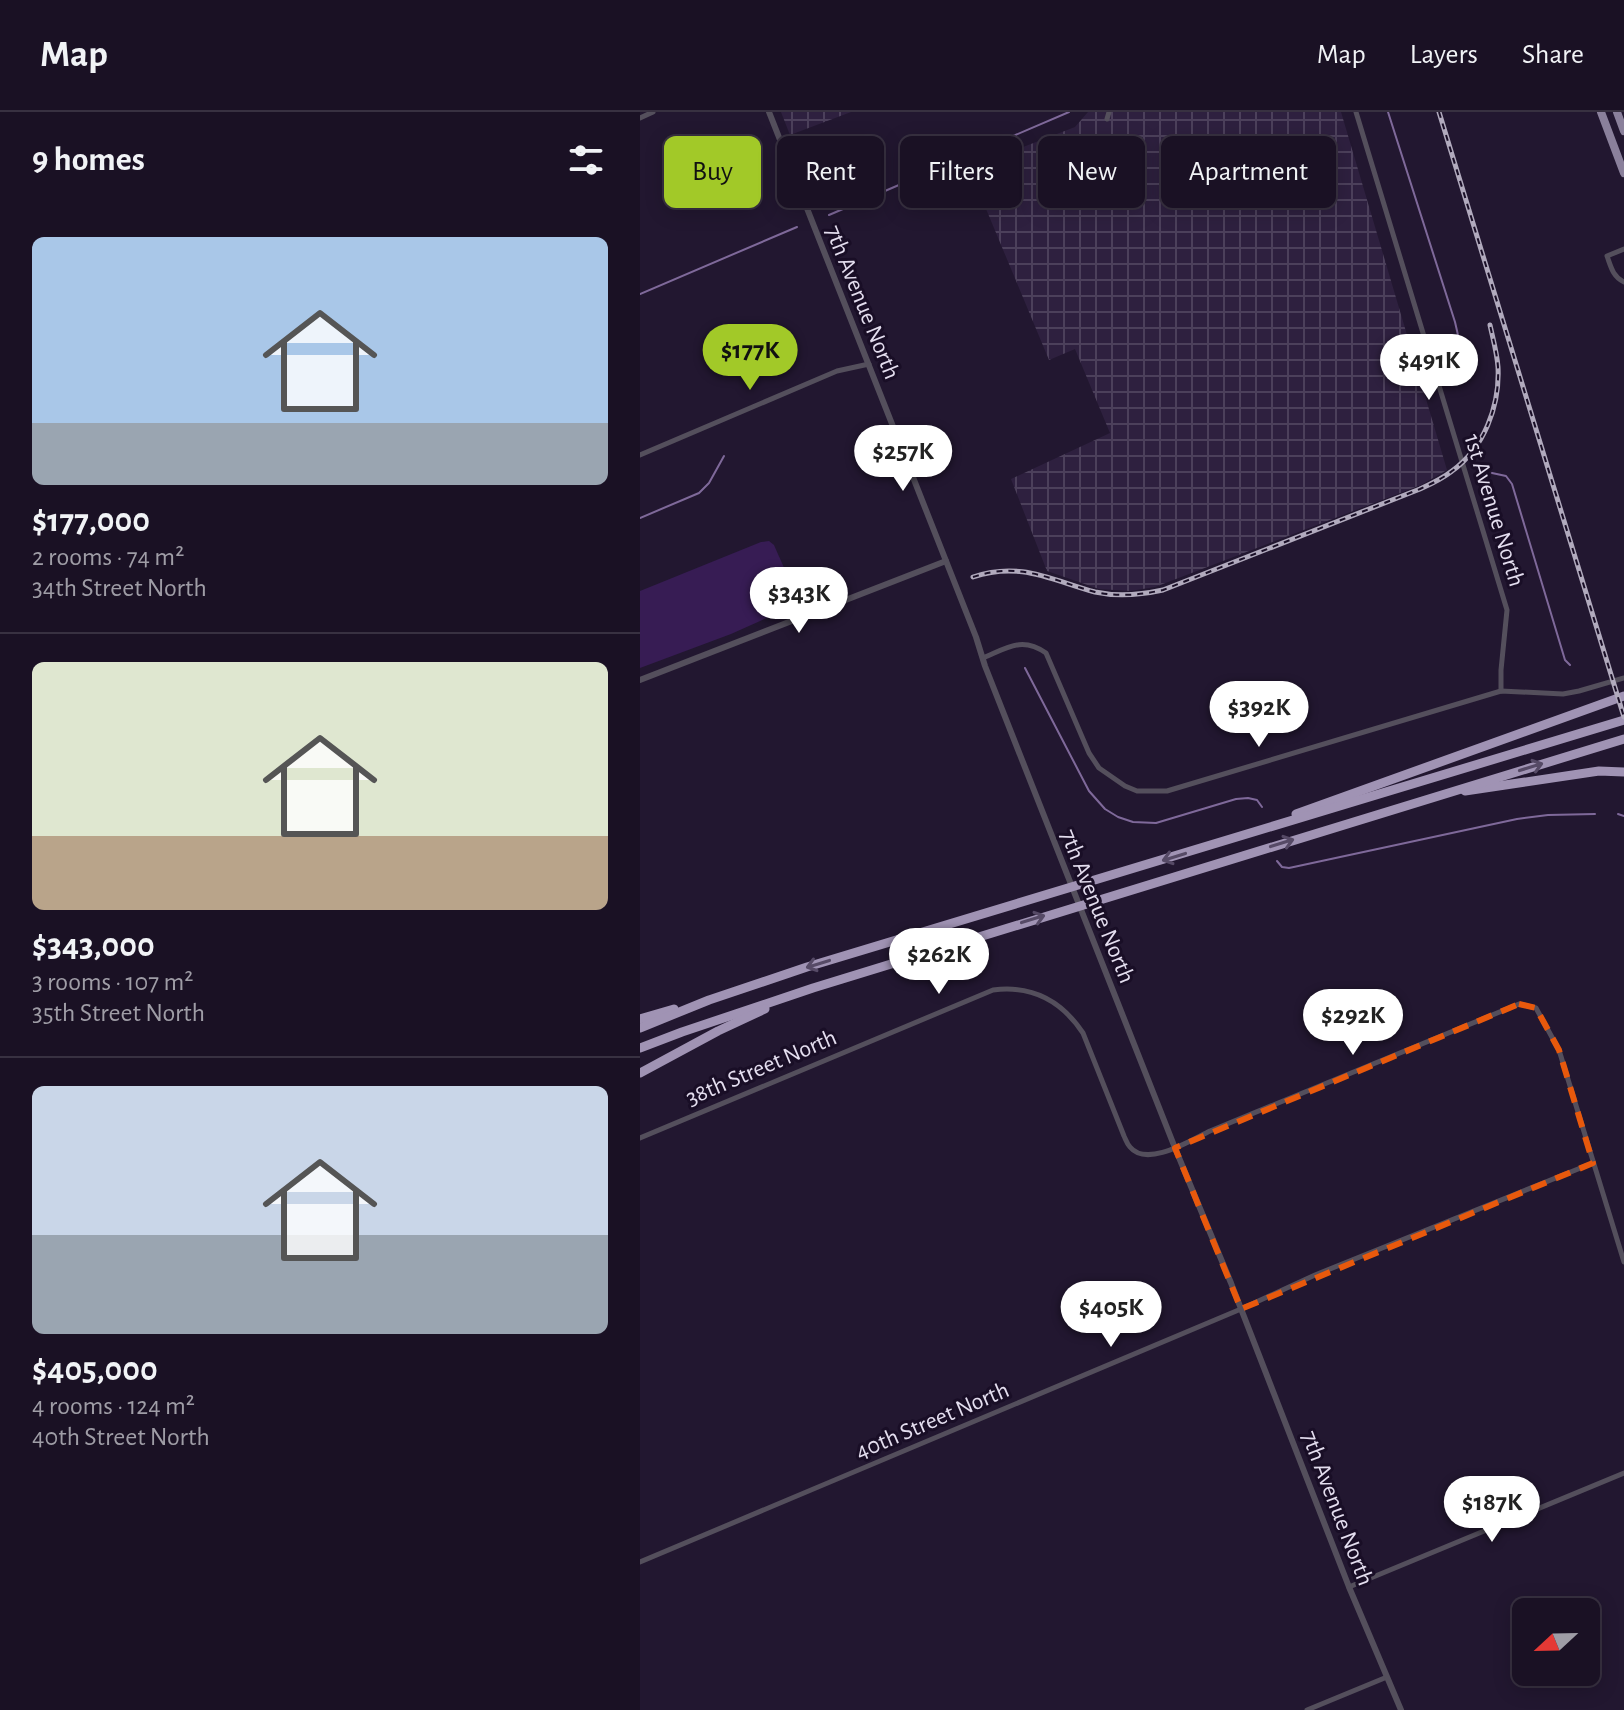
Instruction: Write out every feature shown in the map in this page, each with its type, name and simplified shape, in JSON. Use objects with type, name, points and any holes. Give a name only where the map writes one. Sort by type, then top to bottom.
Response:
[{"type":"highway","points":[[1244,835],[1308,808],[1624,696]]},
{"type":"highway","points":[[640,1019],[1624,720]]},
{"type":"highway","points":[[640,1048],[813,988],[1624,739]]},
{"type":"highway","points":[[1434,796],[1599,771],[1624,772]]},
{"type":"highway","points":[[640,1073],[718,1031],[813,988]]},
{"type":"highway","points":[[640,1028],[709,1000]]},
{"type":"main road","points":[[1601,112],[1624,173]]},
{"type":"main road","points":[[1617,112],[1624,131]]},
{"type":"street","points":[[640,118],[653,112]]},
{"type":"street","name":"7th Avenue North","points":[[769,112],[1062,864],[1349,1587],[1401,1710]]},
{"type":"street","name":"1st Avenue North","points":[[1356,112],[1507,610],[1501,691]]},
{"type":"street","points":[[1624,249],[1607,256],[1617,279],[1624,282]]},
{"type":"street","points":[[640,455],[837,371],[869,364]]},
{"type":"street","points":[[640,680],[946,561]]},
{"type":"street","points":[[983,658],[1025,643],[1046,653],[1089,753],[1099,768],[1125,786],[1151,792],[1167,791],[1501,691],[1563,694],[1624,678]]},
{"type":"street","name":"38th Street North","points":[[640,1138],[993,990],[1007,988],[1029,990],[1046,998],[1075,1022],[1083,1033],[1131,1150],[1154,1155],[1175,1148]]},
{"type":"street","points":[[1175,1148],[1519,1004],[1536,1008],[1559,1050],[1624,1262]]},
{"type":"street","name":"40th Street North","points":[[640,1562],[1315,1275],[1593,1163]]},
{"type":"street","points":[[1349,1587],[1624,1473]]},
{"type":"street","points":[[1307,1710],[1388,1677]]},
{"type":"highlighted area","points":[[1519,1004],[1536,1008],[1559,1050],[1593,1163],[1241,1309],[1175,1148]]},
{"type":"shaded area","points":[[781,112],[851,112],[790,135]]},
{"type":"shaded area","points":[[1088,112],[1341,112],[1447,470],[1421,485],[1155,587],[1130,591],[1099,589],[1047,571],[1011,479],[1110,433],[1075,349],[1049,360],[986,208],[1022,208],[1022,148],[1038,141],[1038,208],[1145,208],[1145,136],[1052,136],[1075,127]]},
{"type":"shaded area","points":[[769,541],[774,545],[796,595],[791,607],[731,634],[640,668],[640,591]]},
{"type":"waterway","points":[[829,215],[1069,112]]},
{"type":"waterway","points":[[1388,112],[1455,322],[1463,357]]},
{"type":"waterway","points":[[640,294],[797,227]]},
{"type":"waterway","points":[[640,518],[699,493],[709,483],[724,456]]},
{"type":"waterway","points":[[1492,473],[1506,476],[1512,484],[1565,660],[1570,665]]},
{"type":"waterway","points":[[1025,668],[1089,791],[1105,809],[1118,817],[1133,822],[1156,823],[1248,798],[1257,800],[1262,807]]},
{"type":"waterway","points":[[1277,861],[1282,867],[1289,868],[1517,819],[1595,814]]},
{"type":"waterway","points":[[1618,814],[1624,816]]},
{"type":"railway","points":[[1439,112],[1624,717]]},
{"type":"railway","points":[[973,577],[1006,571],[1021,572],[1104,594],[1129,595],[1163,590],[1420,489],[1463,462],[1488,425],[1498,382],[1490,325]]}]
